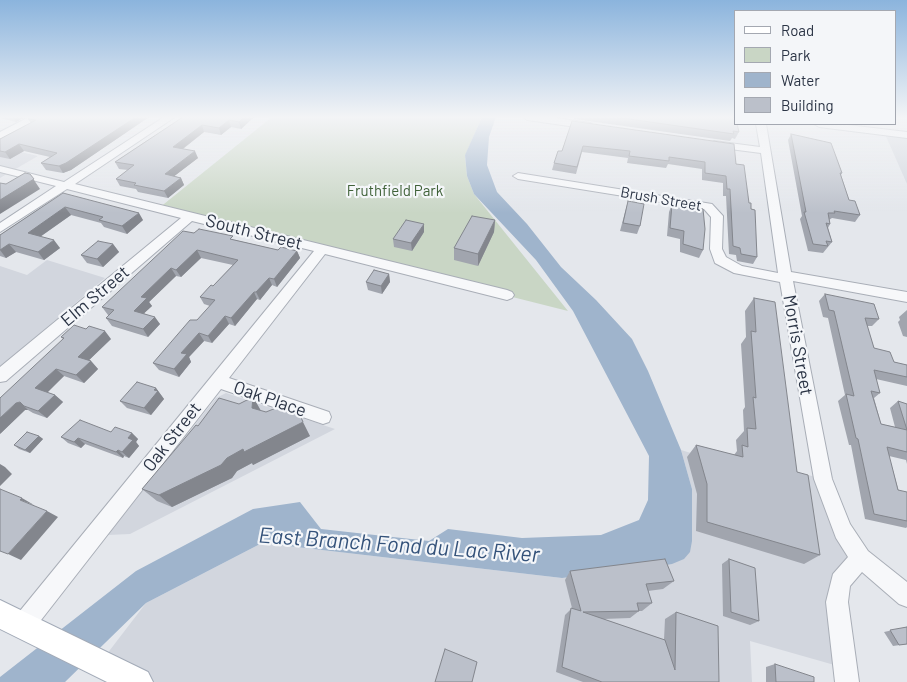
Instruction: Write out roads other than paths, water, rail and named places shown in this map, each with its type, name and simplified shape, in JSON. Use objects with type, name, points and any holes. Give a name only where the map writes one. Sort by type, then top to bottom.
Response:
[{"type":"main road","points":[[21,624],[138,682]]},
{"type":"street","points":[[0,228],[121,149]]},
{"type":"street","points":[[751,149],[766,151]]},
{"type":"street","name":"Morris Street","points":[[766,151],[785,277],[823,479],[843,531],[861,558],[907,596]]},
{"type":"street","name":"South Street","points":[[2,172],[66,185],[507,295]]},
{"type":"street","name":"Brush Street","points":[[518,176],[708,206],[717,216],[716,250],[720,260],[744,272],[907,297]]},
{"type":"street","name":"Elm Street","points":[[0,376],[190,216]]},
{"type":"street","name":"Oak Street","points":[[21,624],[322,250]]},
{"type":"street","name":"Oak Place","points":[[217,381],[323,417]]},
{"type":"street","points":[[847,682],[837,602],[840,581],[861,558]]},
{"type":"water","name":"East Branch Fond du Lac River","points":[[468,149],[488,149],[487,165],[497,192],[527,224],[561,267],[596,300],[632,339],[648,371],[681,450],[692,489],[692,541],[690,552],[684,559],[672,564],[647,568],[562,578],[262,543],[146,603],[65,682],[0,682],[0,677],[136,571],[253,509],[300,502],[321,529],[429,541],[448,529],[522,538],[601,535],[639,520],[648,500],[649,456],[573,311],[536,260],[474,194],[467,176],[465,155]]},
{"type":"park label","name":"Fruthfield Park","points":[[395,191]]}]
